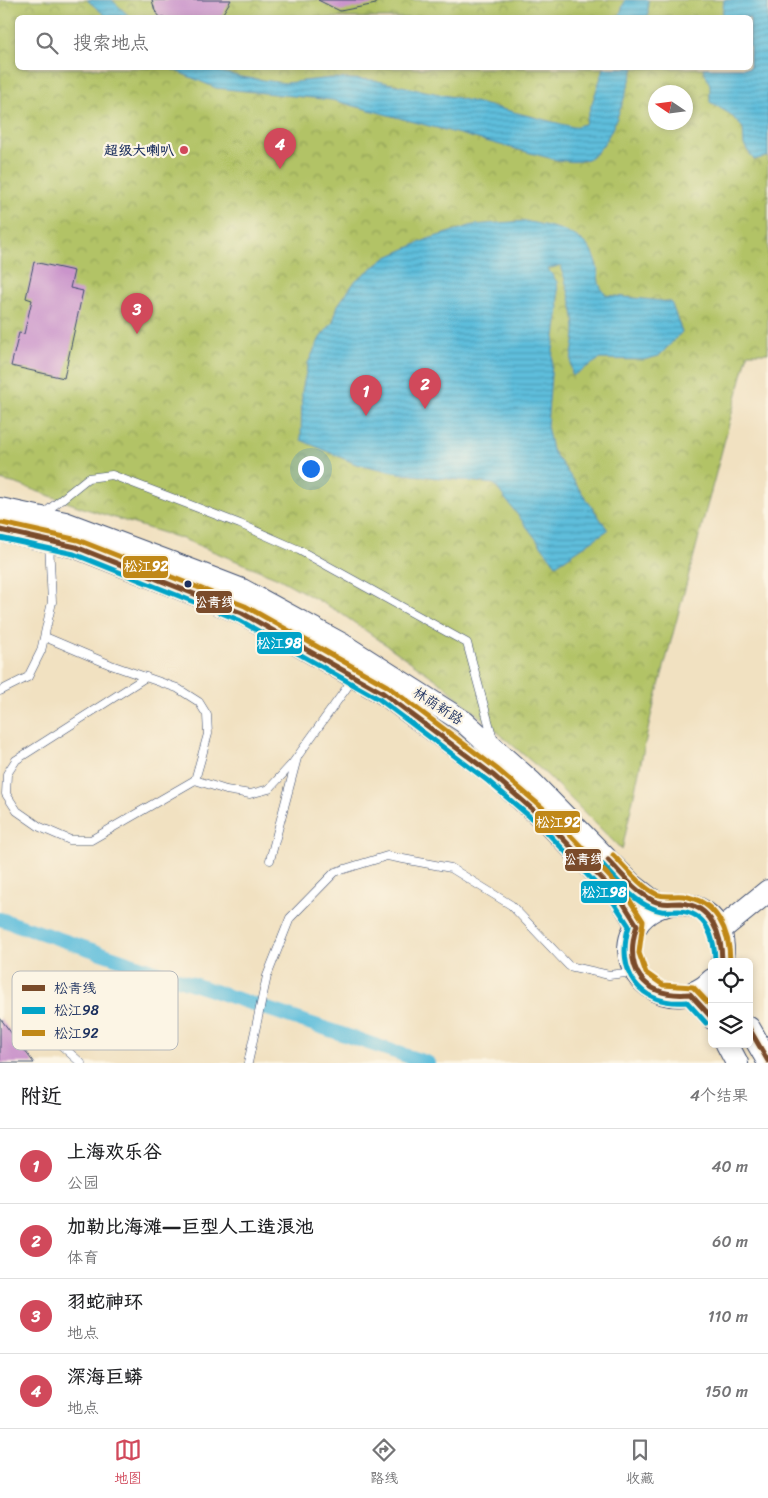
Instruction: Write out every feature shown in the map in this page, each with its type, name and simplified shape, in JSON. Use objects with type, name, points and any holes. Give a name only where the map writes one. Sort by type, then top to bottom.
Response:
[{"type":"main road","name":"林荫新路","points":[[0,509],[65,523],[242,590],[343,645],[464,722],[531,782],[631,884],[649,898],[664,906]]},
{"type":"main road","name":"林荫新路","points":[[0,530],[76,547],[242,613],[383,693],[485,769],[540,816],[620,898],[637,925]]},
{"type":"main road","points":[[720,931],[768,891]]},
{"type":"main road","points":[[708,984],[690,994],[677,997],[662,994],[648,987],[632,962],[630,947],[637,925],[654,909],[664,906],[684,904],[699,909],[711,918],[720,931],[723,946],[722,958]]},
{"type":"main road","points":[[690,994],[708,1014]]},
{"type":"main road","points":[[753,1035],[768,1061]]},
{"type":"main road","points":[[729,1048],[737,1063]]},
{"type":"lane","points":[[39,517],[88,478],[112,475],[232,521],[299,550],[467,643],[496,751]]},
{"type":"lane","points":[[0,691],[28,677],[41,651],[52,602],[49,541]]},
{"type":"lane","points":[[45,637],[146,677],[184,693],[199,702],[207,715],[208,734],[195,780],[91,840],[70,840],[40,827],[17,811],[6,794],[6,774],[16,760],[146,677]]},
{"type":"lane","points":[[195,780],[226,790],[250,794],[269,789],[298,755],[355,677]]},
{"type":"lane","points":[[270,860],[298,755]]},
{"type":"lane","points":[[248,1063],[268,976],[290,918],[335,872],[387,856],[451,868],[511,905],[568,966],[609,975],[636,971]]},
{"type":"lane","points":[[66,1050],[81,1063]]},
{"type":"green space","points":[[0,0],[768,0],[768,353],[748,353],[651,716],[622,850],[547,775],[441,683],[339,612],[278,578],[183,539],[86,509],[17,484],[0,480]]},
{"type":"water","points":[[87,0],[112,0],[128,15],[105,15]]},
{"type":"water","points":[[625,0],[648,0],[648,15],[620,15]]},
{"type":"water","points":[[724,0],[768,0],[768,156],[754,160],[744,145],[743,128],[730,114],[710,102],[710,85],[704,70],[753,70],[753,15],[722,15]]},
{"type":"water","points":[[174,70],[212,70],[241,77],[285,83],[331,78],[373,80],[458,98],[573,127],[585,124],[603,70],[633,70],[617,117],[605,141],[591,157],[583,161],[574,162],[557,160],[332,100],[216,88]]},
{"type":"water","points":[[525,221],[559,229],[579,238],[593,255],[600,285],[606,295],[671,302],[682,332],[659,356],[643,360],[600,359],[572,376],[571,362],[575,322],[572,306],[561,265],[548,269],[557,282],[559,309],[553,350],[547,426],[552,450],[608,530],[556,565],[494,484],[404,474],[356,464],[301,440],[302,391],[308,363],[320,338],[333,322],[338,305],[356,280],[387,257],[428,239],[473,225]]},
{"type":"building","points":[[152,0],[231,0],[222,15],[158,15],[155,11]]},
{"type":"building","points":[[318,0],[376,0],[376,4],[340,11]]},
{"type":"building","points":[[34,262],[74,271],[70,288],[83,291],[64,378],[11,366],[19,333],[24,334],[32,300],[26,298]]},
{"type":"building","points":[[0,1018],[12,1034],[12,1050],[24,1050],[34,1063],[0,1063]]},
{"type":"waterway","points":[[0,919],[155,971]]},
{"type":"waterway","points":[[178,979],[428,1063]]},
{"type":"transit line","name":"松江92","points":[[2,523],[78,540],[245,606],[387,686],[497,769],[552,816],[625,893],[643,921],[639,953],[646,973],[663,985],[693,987],[708,1003]]},
{"type":"transit line","name":"松青线","points":[[0,530],[76,547],[242,613],[383,693],[493,775],[547,822],[620,898],[637,925],[633,941],[633,955],[635,967],[641,978],[649,986],[660,991],[674,994],[690,994],[708,1014]]},
{"type":"transit line","name":"松江98","points":[[0,538],[74,554],[239,620],[379,699],[488,781],[542,827],[614,903],[629,926],[625,957],[635,982],[644,992],[656,998],[670,1002],[687,1002],[706,1023]]},
{"type":"transit line","name":"松江92","points":[[613,855],[638,881],[656,894],[695,899],[713,911],[724,929],[730,958]]},
{"type":"transit line","name":"松青线","points":[[608,860],[635,888],[654,901],[667,904],[680,903],[691,905],[707,915],[717,932],[722,958]]},
{"type":"transit line","name":"松江98","points":[[603,865],[626,889],[645,905],[659,911],[679,911],[696,916],[708,928],[715,958]]},
{"type":"transit line","name":"松青线","points":[[753,1035],[768,1061]]},
{"type":"place","name":"超级大喇叭","points":[[184,150]]},
{"type":"place","name":"深海巨蟒","points":[[280,169]]},
{"type":"place","name":"羽蛇神环","points":[[137,334]]},
{"type":"place","name":"加勒比海滩—巨型人工造浪池","points":[[425,409]]},
{"type":"place","name":"上海欢乐谷","points":[[366,416]]}]
